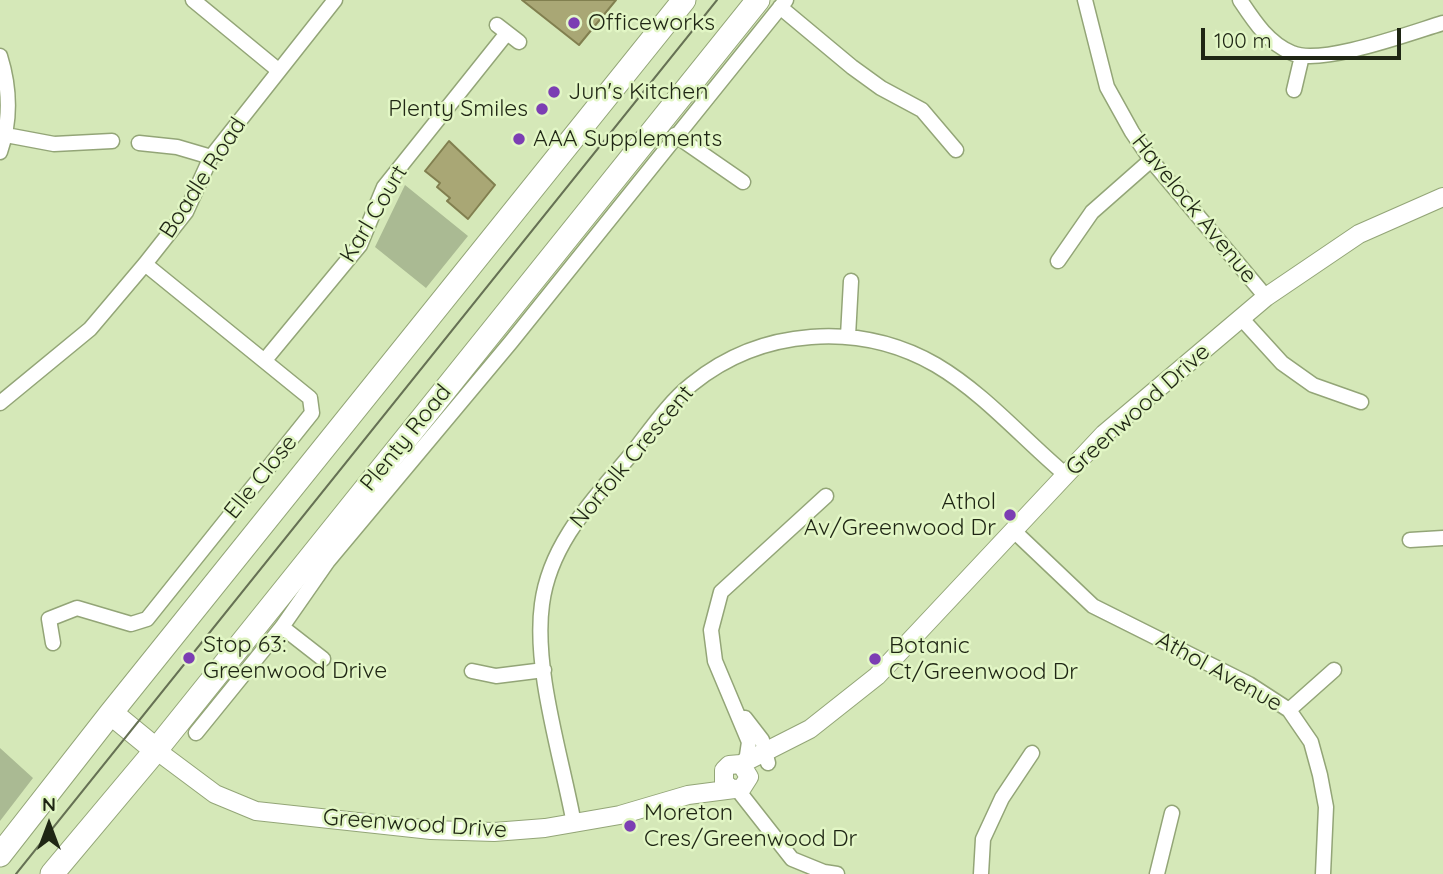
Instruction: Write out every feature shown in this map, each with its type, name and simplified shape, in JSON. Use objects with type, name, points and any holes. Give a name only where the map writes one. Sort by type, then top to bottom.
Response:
[{"type":"highway","points":[[0,855],[684,0]]},
{"type":"highway","name":"Plenty Road","points":[[52,874],[586,230],[758,0]]},
{"type":"highway","points":[[111,713],[156,750]]},
{"type":"street","name":"Boadle Road","points":[[0,403],[90,329],[145,264],[186,212],[211,157],[335,0]]},
{"type":"street","name":"Havelock Avenue","points":[[1085,0],[1107,87],[1151,160],[1266,297]]},
{"type":"street","points":[[1240,0],[1267,36],[1287,51],[1302,56],[1332,54],[1443,23]]},
{"type":"street","points":[[203,3],[278,70]]},
{"type":"street","points":[[196,733],[282,627],[328,561],[586,230],[675,135],[783,4],[852,67],[881,88],[922,110],[956,150]]},
{"type":"street","name":"Karl Court","points":[[265,360],[360,245],[384,187],[502,29],[519,42]]},
{"type":"street","points":[[0,56],[7,78],[6,135],[0,152]]},
{"type":"street","points":[[1294,90],[1302,56]]},
{"type":"street","points":[[6,135],[54,144],[112,141]]},
{"type":"street","points":[[675,135],[743,182]]},
{"type":"street","points":[[139,143],[177,147],[211,157]]},
{"type":"street","points":[[1058,261],[1092,212],[1151,160]]},
{"type":"street","name":"Greenwood Drive","points":[[156,750],[215,794],[242,807],[269,814],[461,832],[518,831],[573,824],[688,796],[739,777],[768,758],[788,750],[877,676],[1112,427],[1266,297],[1359,234],[1443,197]]},
{"type":"street","name":"Elle Close","points":[[53,643],[49,619],[77,608],[131,624],[147,619],[312,413],[310,398],[145,264]]},
{"type":"street","points":[[848,337],[851,281]]},
{"type":"street","points":[[1241,318],[1282,363],[1313,385],[1361,401]]},
{"type":"street","name":"Norfolk Crescent","points":[[573,824],[544,670],[540,632],[542,603],[556,553],[581,515],[678,398],[709,371],[749,351],[794,338],[848,337],[890,345],[935,365],[969,388],[1066,475]]},
{"type":"street","points":[[826,496],[721,592],[711,630],[715,661],[749,742],[739,777],[762,820],[792,859],[824,872],[837,874]]},
{"type":"street","name":"Athol Avenue","points":[[1014,531],[1093,606],[1250,684],[1289,710],[1311,742],[1320,775],[1326,817],[1323,874]]},
{"type":"street","points":[[1410,540],[1443,538]]},
{"type":"street","points":[[282,627],[323,659]]},
{"type":"street","points":[[472,671],[496,676],[544,670]]},
{"type":"street","points":[[1289,710],[1334,670]]},
{"type":"street","points":[[202,692],[231,689]]},
{"type":"street","points":[[736,706],[762,740],[768,758]]},
{"type":"street","points":[[981,874],[983,839],[1002,798],[1032,753]]},
{"type":"street","points":[[1157,874],[1172,813]]},
{"type":"green space","points":[[405,185],[468,236],[426,288],[375,247]]},
{"type":"green space","points":[[0,748],[33,778],[0,821]]},
{"type":"building","name":"Officeworks","points":[[522,0],[616,0],[579,45]]},
{"type":"building","points":[[449,141],[495,185],[468,219],[447,201],[450,198],[437,187],[440,183],[425,171]]},
{"type":"tram line","points":[[16,874],[717,0]]},
{"type":"place","name":"Officeworks","points":[[574,23]]},
{"type":"place","name":"Jun's Kitchen","points":[[554,92]]},
{"type":"place","name":"Plenty Smiles","points":[[542,109]]},
{"type":"place","name":"AAA Supplements","points":[[519,139]]},
{"type":"place","name":"Athol Av/Greenwood Dr","points":[[1010,515]]},
{"type":"place","name":"Stop 63: Greenwood Drive","points":[[189,658]]},
{"type":"place","name":"Botanic Ct/Greenwood Dr","points":[[875,659]]},
{"type":"place","name":"Moreton Cres/Greenwood Dr","points":[[630,826]]}]
